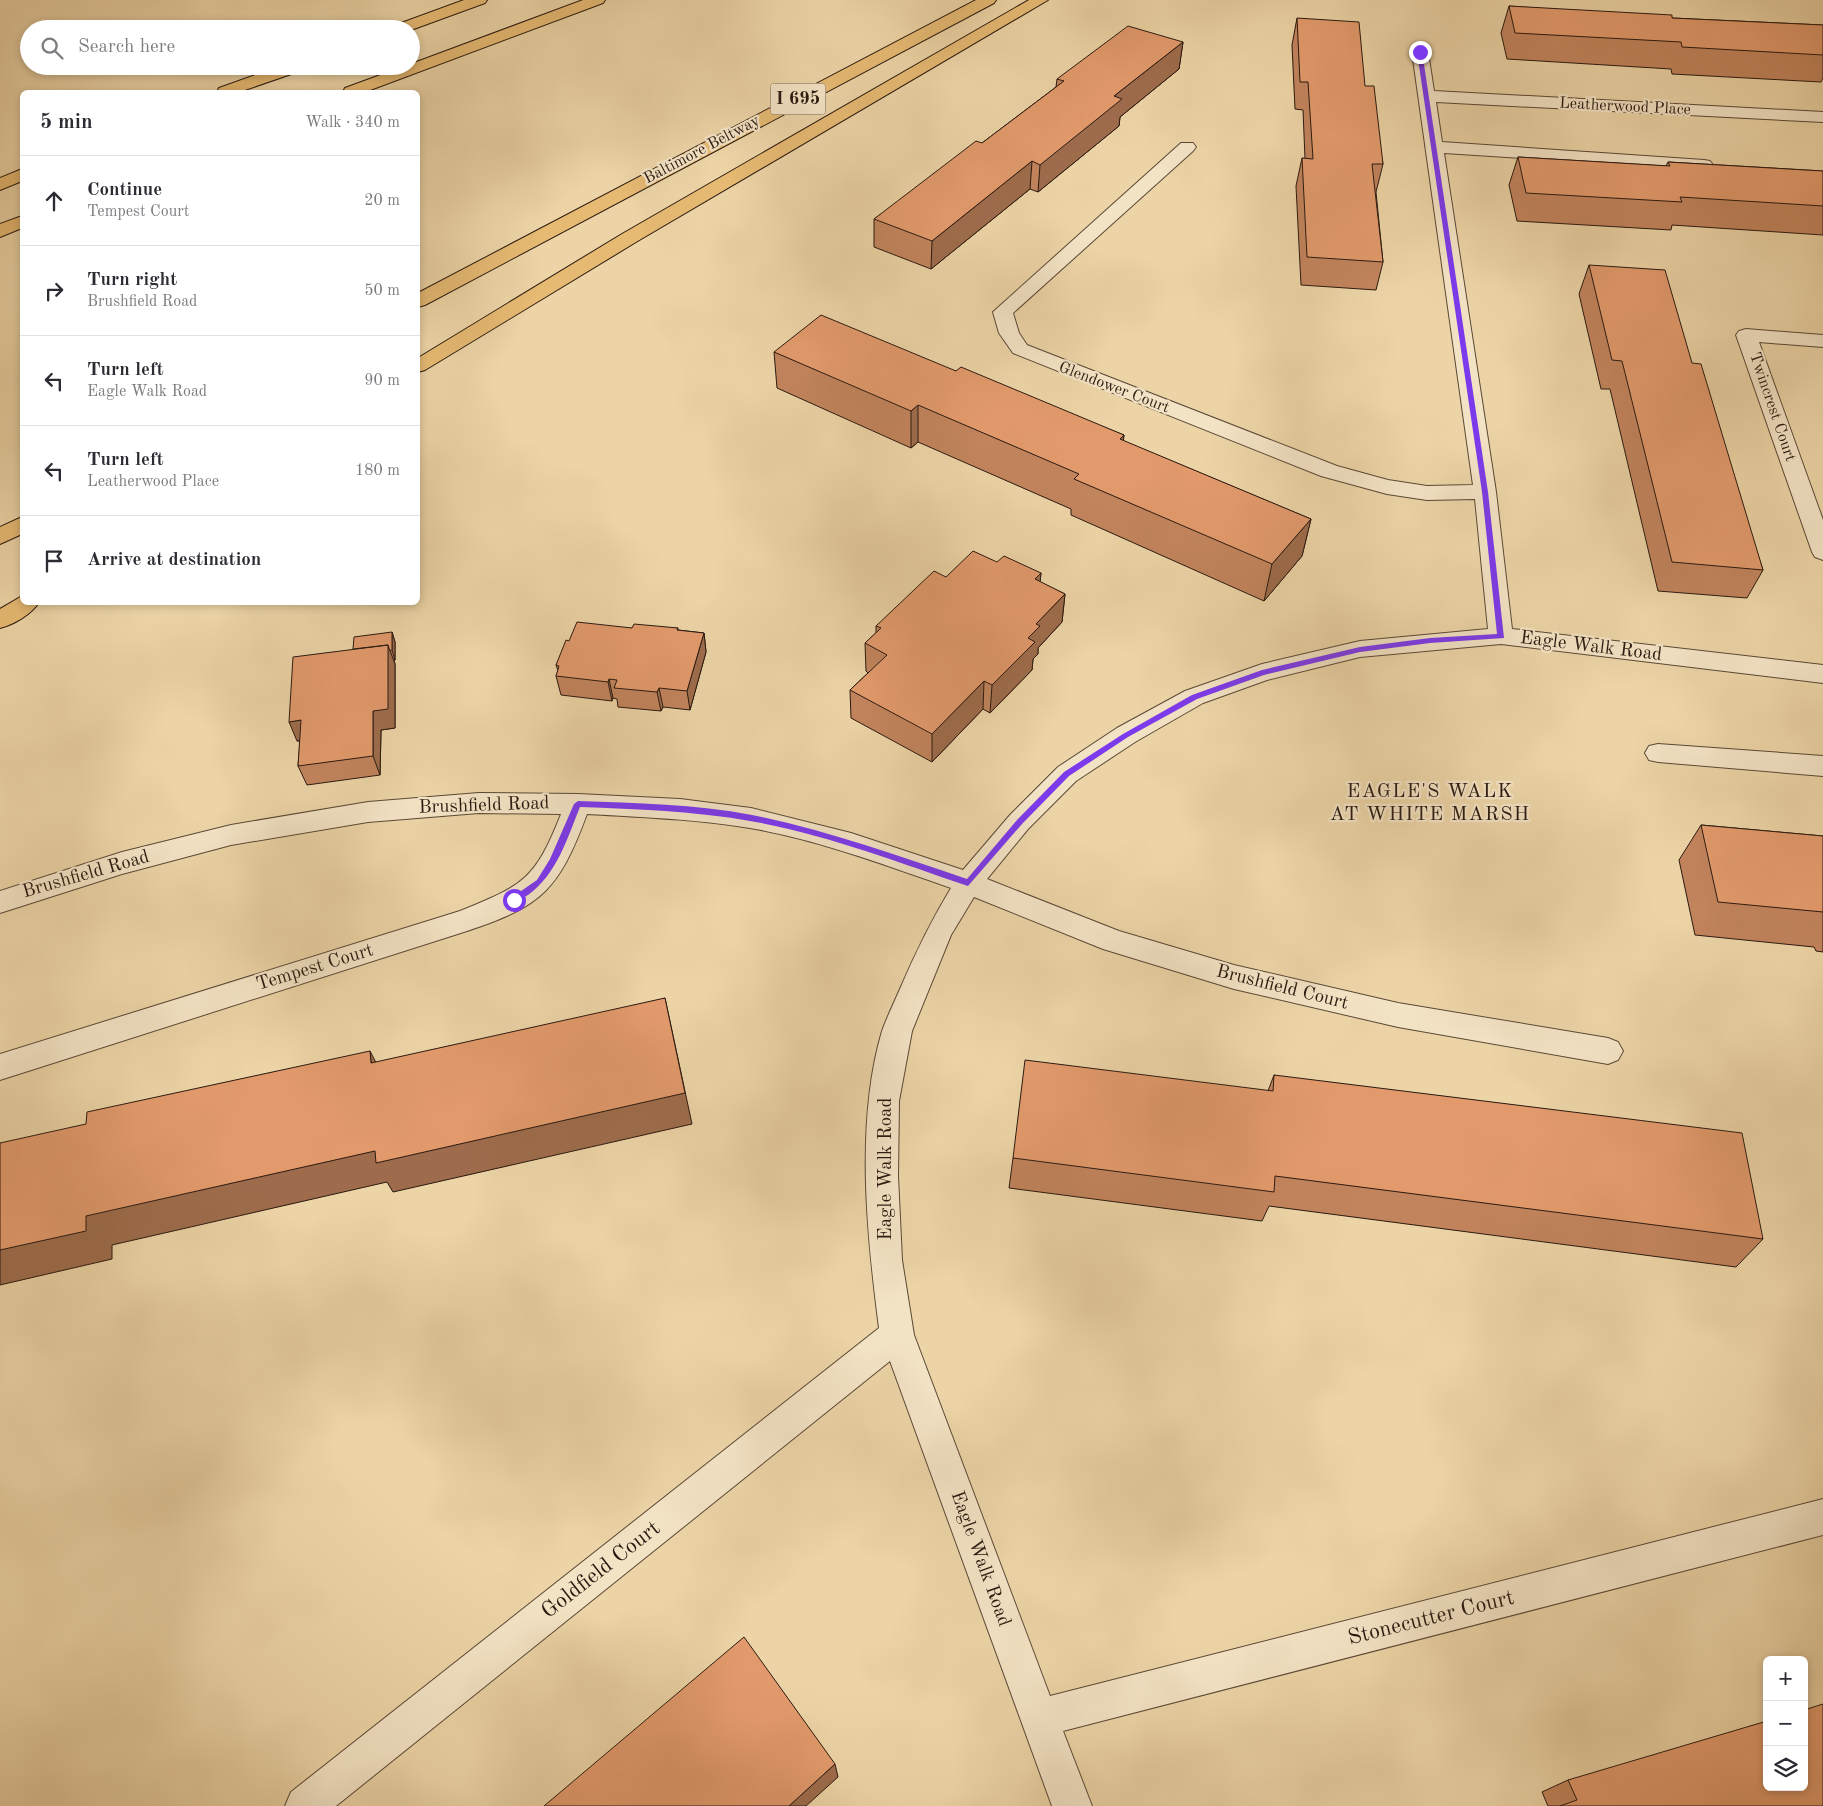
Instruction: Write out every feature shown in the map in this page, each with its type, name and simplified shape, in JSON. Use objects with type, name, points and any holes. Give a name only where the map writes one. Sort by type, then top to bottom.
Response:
[{"type":"highway","points":[[420,21],[478,0]]},
{"type":"highway","points":[[420,66],[597,0]]},
{"type":"highway","name":"Baltimore Beltway","points":[[420,300],[988,0]]},
{"type":"highway","points":[[420,365],[628,238],[1040,0]]},
{"type":"highway","points":[[231,90],[272,75]]},
{"type":"highway","points":[[356,90],[396,75]]},
{"type":"highway","points":[[0,172],[20,166]]},
{"type":"highway","points":[[0,185],[20,175]]},
{"type":"highway","points":[[0,231],[20,223]]},
{"type":"highway","points":[[0,536],[20,523]]},
{"type":"highway","points":[[0,620],[23,605]]},
{"type":"street","points":[[1420,52],[1485,492],[1501,636]]},
{"type":"street","name":"Leatherwood Place","points":[[1426,96],[1823,118]]},
{"type":"street","name":"Glendower Court","points":[[1187,147],[1003,312],[1009,333],[1020,349],[1329,471],[1387,487],[1427,493],[1485,492]]},
{"type":"street","points":[[1434,148],[1726,167]]},
{"type":"street","name":"Twincrest Court","points":[[1823,340],[1746,334],[1823,552]]},
{"type":"street","name":"Eagle Walk Road","points":[[1072,1806],[897,1335],[886,1260],[882,1176],[884,1101],[897,1031],[939,931],[968,883],[1020,822],[1067,774],[1126,736],[1194,697],[1262,672],[1360,649],[1430,641],[1501,636],[1823,674]]},
{"type":"street","points":[[1658,753],[1823,766]]},
{"type":"street","name":"Brushfield Road","points":[[0,902],[122,863],[231,835],[368,812],[479,804],[578,804],[680,809],[751,818],[850,843],[968,883]]},
{"type":"street","name":"Tempest Court","points":[[0,1067],[467,920],[514,900],[540,882],[554,861],[578,804]]},
{"type":"street","name":"Brushfield Court","points":[[968,883],[1113,942],[1234,978],[1398,1015],[1608,1051]]},
{"type":"street","name":"Goldfield Court","points":[[305,1806],[897,1335]]},
{"type":"street","name":"Stonecutter Court","points":[[1038,1718],[1823,1516]]},
{"type":"building","points":[[1509,6],[1672,15],[1672,18],[1823,25],[1823,55],[1682,47],[1681,42],[1515,33]]},
{"type":"building","points":[[1297,18],[1359,22],[1365,86],[1374,86],[1383,164],[1372,164],[1383,262],[1307,257],[1302,158],[1313,159],[1308,82],[1300,82]]},
{"type":"building","points":[[1128,26],[1183,42],[1114,96],[1122,99],[1040,165],[1032,161],[932,241],[874,219],[976,141],[982,143],[1064,81],[1057,79]]},
{"type":"building","points":[[1518,157],[1670,166],[1668,162],[1823,171],[1823,206],[1680,197],[1682,202],[1526,193]]},
{"type":"building","points":[[1589,265],[1665,270],[1692,363],[1701,364],[1763,570],[1672,562],[1622,361],[1612,360]]},
{"type":"building","points":[[821,315],[956,371],[961,367],[1124,435],[1120,439],[1311,519],[1272,564],[1074,479],[1079,474],[918,405],[911,411],[774,352]]},
{"type":"building","points":[[973,551],[997,562],[1004,556],[1041,573],[1035,579],[1065,594],[1036,624],[1040,626],[1028,638],[1035,642],[992,685],[984,681],[932,734],[850,690],[887,655],[865,643],[881,628],[876,626],[934,571],[946,577]]},
{"type":"building","points":[[577,622],[632,628],[634,624],[678,628],[677,630],[704,633],[687,691],[659,688],[657,692],[614,688],[617,680],[609,679],[608,682],[556,676],[559,666],[556,665],[566,640],[569,641]]},
{"type":"building","points":[[392,632],[392,650],[390,651],[388,645],[353,649],[354,637]]},
{"type":"building","points":[[388,645],[388,709],[373,711],[373,756],[298,766],[301,720],[289,722],[293,657]]},
{"type":"building","points":[[1701,825],[1823,836],[1823,912],[1718,902]]},
{"type":"building","points":[[665,998],[685,1093],[376,1163],[375,1151],[86,1216],[86,1231],[0,1250],[0,1143],[86,1124],[87,1112],[370,1051],[371,1063]]},
{"type":"building","points":[[1025,1060],[1273,1091],[1274,1075],[1742,1133],[1763,1239],[1275,1176],[1274,1192],[1013,1158]]},
{"type":"building","points":[[744,1637],[835,1764],[789,1806],[544,1806]]},
{"type":"building","points":[[1823,1704],[1823,1806],[1560,1806],[1577,1800],[1568,1780],[1763,1722],[1763,1791],[1808,1791],[1808,1709]]},
{"type":"district","name":"EAGLE'S WALK AT WHITE MARSH","points":[[1430,804]]},
{"type":"route","points":[[514,900],[540,882],[554,861],[578,804],[680,809],[751,818],[850,843],[968,883],[1020,822],[1067,774],[1126,736],[1194,697],[1262,672],[1360,649],[1430,641],[1501,636],[1485,492],[1420,52]]}]
